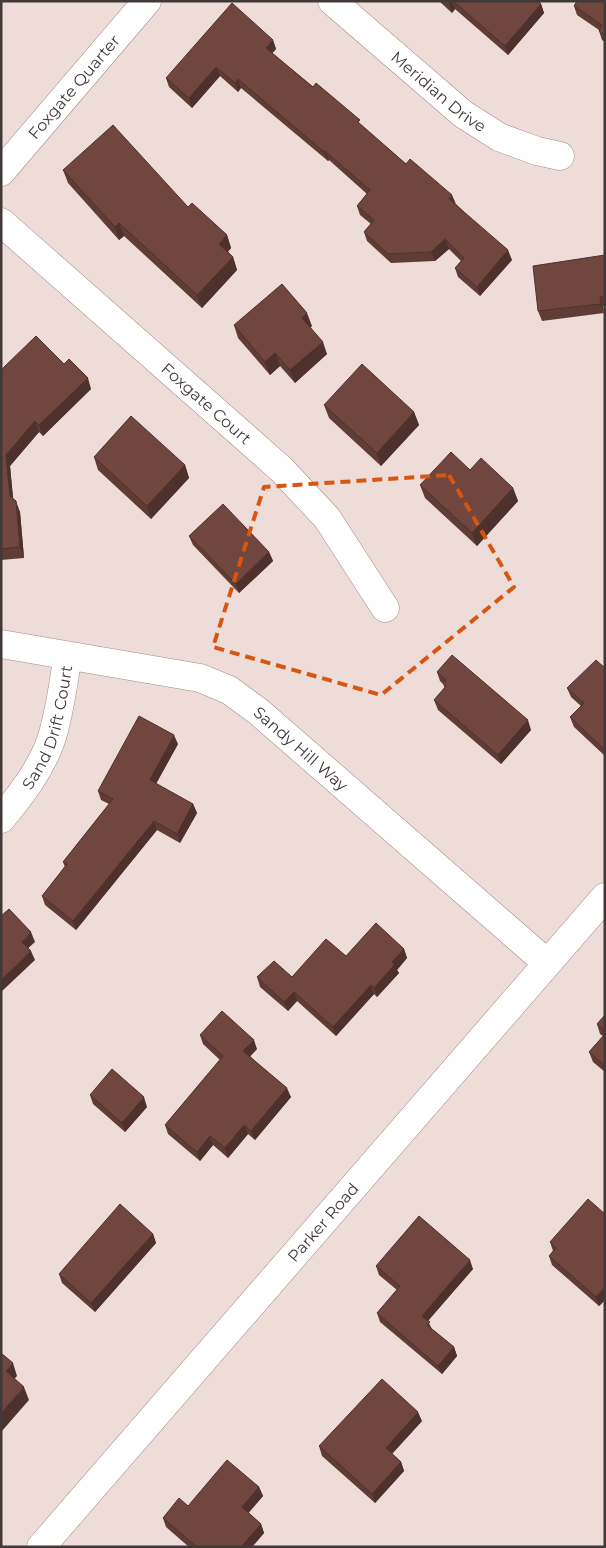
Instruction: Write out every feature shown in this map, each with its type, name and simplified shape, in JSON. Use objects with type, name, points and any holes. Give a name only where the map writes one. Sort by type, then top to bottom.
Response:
[{"type":"street","name":"Foxgate Quarter","points":[[1,172],[147,1]]},
{"type":"street","name":"Meridian Drive","points":[[332,1],[463,114],[499,137],[536,151],[560,156]]},
{"type":"street","name":"Foxgate Court","points":[[1,222],[282,468],[327,518],[385,608]]},
{"type":"street","name":"Sandy Hill Way","points":[[1,644],[200,678],[229,690],[259,712],[548,963]]},
{"type":"street","name":"Sand Drift Court","points":[[1,819],[20,797],[44,758],[51,739],[68,656]]},
{"type":"street","name":"Parker Road","points":[[41,1547],[605,897]]},
{"type":"highlighted area","points":[[449,475],[514,587],[381,695],[213,647],[264,487]]},
{"type":"building","points":[[453,1],[538,1],[541,4],[505,46]]},
{"type":"building","points":[[577,1],[605,1],[605,35],[599,31],[602,25],[574,6]]},
{"type":"building","points":[[232,3],[273,40],[266,48],[313,87],[316,83],[360,120],[358,122],[406,164],[410,159],[452,195],[449,199],[508,250],[477,287],[455,268],[464,258],[445,239],[431,252],[388,254],[364,232],[374,220],[357,206],[370,190],[238,79],[235,83],[216,67],[189,98],[166,78]]},
{"type":"building","points":[[113,125],[188,207],[192,203],[227,235],[219,244],[233,257],[197,295],[119,223],[115,227],[63,170]]},
{"type":"building","points":[[605,255],[605,296],[600,297],[601,304],[538,311],[533,266]]},
{"type":"building","points":[[282,284],[307,313],[302,318],[323,342],[290,370],[275,353],[265,362],[234,325]]},
{"type":"building","points":[[36,336],[64,364],[69,359],[88,378],[39,425],[35,421],[6,455],[10,496],[16,501],[20,547],[1,549],[1,370]]},
{"type":"building","points":[[362,364],[414,412],[377,453],[324,405]]},
{"type":"building","points":[[131,416],[185,465],[147,506],[94,457]]},
{"type":"building","points":[[451,452],[470,470],[481,458],[513,488],[472,533],[420,485]]},
{"type":"building","points":[[223,504],[269,552],[236,584],[189,536]]},
{"type":"building","points":[[452,655],[528,720],[498,755],[434,700],[446,686],[443,683],[446,680],[437,672]]},
{"type":"building","points":[[596,660],[605,668],[605,750],[570,717],[584,703],[567,688]]},
{"type":"building","points":[[139,716],[174,735],[150,780],[193,804],[177,834],[154,821],[73,921],[42,896],[67,864],[63,862],[113,799],[98,791]]},
{"type":"building","points":[[9,909],[31,932],[22,942],[31,951],[1,980],[1,916]]},
{"type":"building","points":[[376,923],[404,949],[392,962],[395,964],[374,988],[371,985],[333,1027],[294,992],[284,1002],[257,977],[274,961],[292,977],[326,939],[346,956]]},
{"type":"building","points":[[222,1011],[254,1040],[243,1051],[287,1088],[251,1131],[244,1125],[225,1148],[210,1136],[197,1152],[165,1125],[223,1056],[200,1035]]},
{"type":"building","points":[[605,1015],[605,1031],[597,1024]]},
{"type":"building","points":[[605,1034],[605,1066],[589,1052]]},
{"type":"building","points":[[112,1069],[144,1097],[122,1123],[90,1095]]},
{"type":"building","points":[[588,1199],[605,1214],[605,1287],[596,1297],[549,1256],[556,1248],[550,1242]]},
{"type":"building","points":[[120,1204],[153,1234],[91,1303],[59,1274]]},
{"type":"building","points":[[419,1216],[470,1260],[422,1316],[430,1322],[427,1325],[454,1347],[438,1366],[377,1313],[400,1286],[376,1266]]},
{"type":"building","points":[[1,1353],[13,1363],[6,1371],[24,1387],[1,1413]]},
{"type":"building","points":[[382,1379],[418,1412],[386,1448],[401,1462],[372,1494],[319,1446]]},
{"type":"building","points":[[227,1460],[259,1487],[242,1507],[261,1524],[241,1547],[197,1547],[163,1518],[179,1498],[188,1506]]}]
